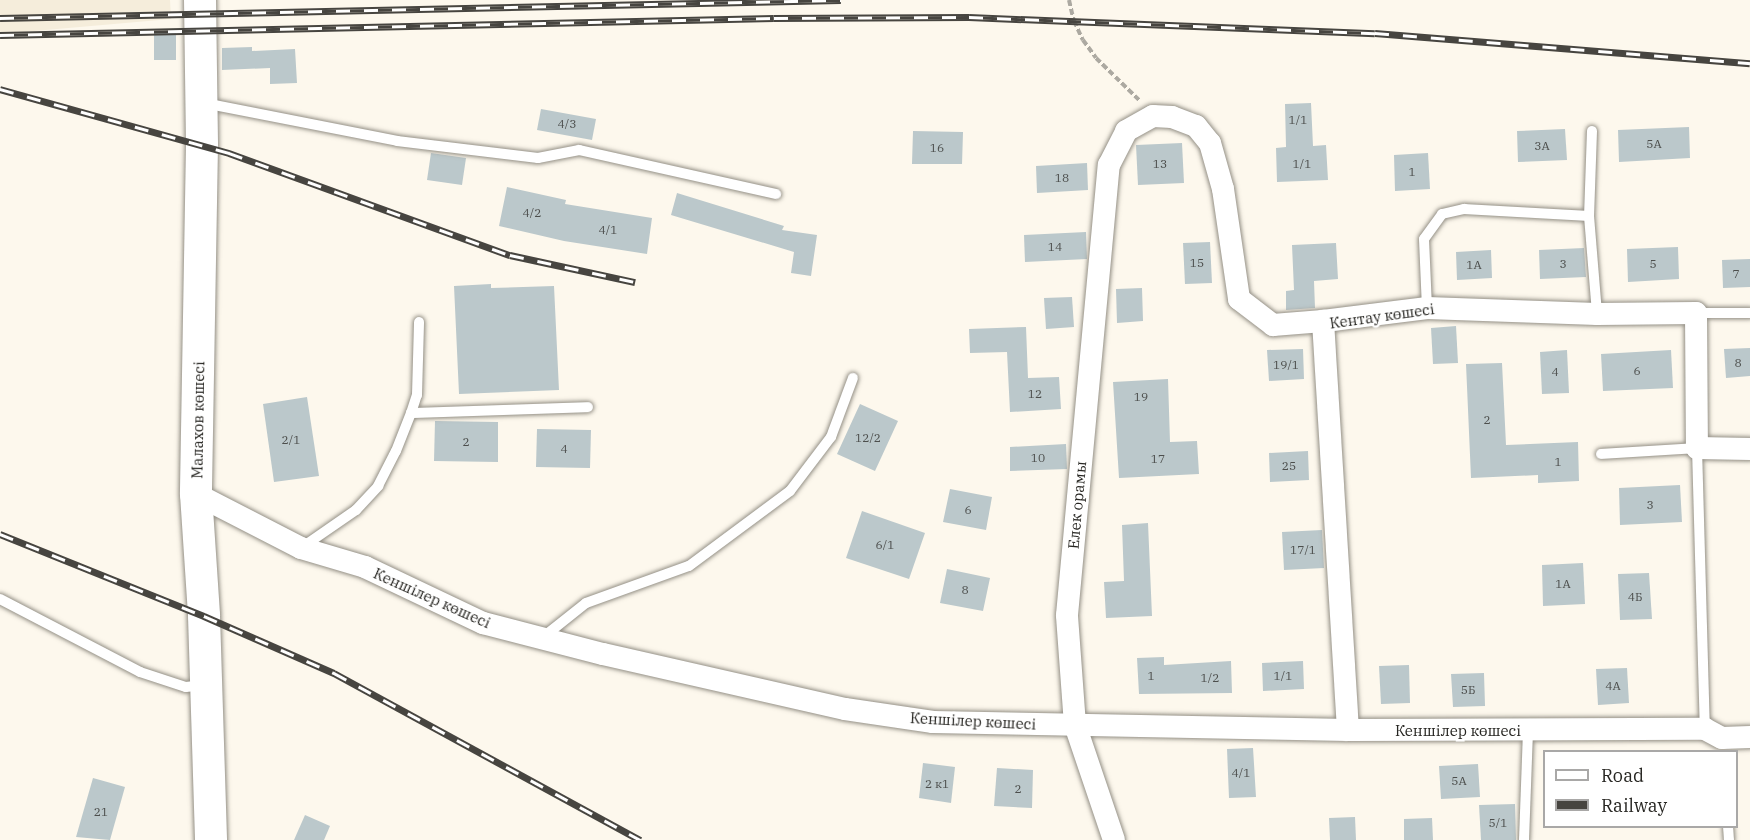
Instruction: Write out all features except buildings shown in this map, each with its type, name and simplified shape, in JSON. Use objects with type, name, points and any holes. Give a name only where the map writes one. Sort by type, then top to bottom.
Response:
[{"type":"main road","name":"Малахов көшесі","points":[[200,0],[201,103],[196,494],[207,685],[211,840]]},
{"type":"street","name":"Елек орамы","points":[[1114,840],[1075,725],[1067,615],[1109,165],[1126,131],[1153,116]]},
{"type":"street","points":[[1153,116],[1172,117],[1196,126],[1210,143],[1222,189],[1239,299],[1273,325],[1323,321]]},
{"type":"street","name":"Кентау көшесі","points":[[1348,730],[1323,321],[1427,308],[1597,314],[1696,313]]},
{"type":"street","points":[[1696,313],[1697,448],[1750,449]]},
{"type":"street","name":"Кеншілер көшесі","points":[[196,494],[301,548],[365,567],[483,623],[845,709],[933,722],[1528,731],[1717,739],[1750,737]]},
{"type":"lane","points":[[201,103],[420,144],[538,158],[579,150],[776,194]]},
{"type":"lane","points":[[1592,131],[1589,216],[1597,314]]},
{"type":"lane","points":[[1427,308],[1425,239],[1442,214],[1464,209],[1589,216]]},
{"type":"lane","points":[[1696,313],[1750,313]]},
{"type":"lane","points":[[301,548],[356,510],[378,486],[396,451],[417,395],[419,322]]},
{"type":"lane","points":[[542,638],[586,603],[688,566],[790,491],[831,437],[853,378]]},
{"type":"lane","points":[[411,413],[588,407]]},
{"type":"lane","points":[[1601,454],[1697,448],[1717,739]]},
{"type":"lane","points":[[0,599],[140,672],[186,687],[207,685]]},
{"type":"lane","points":[[1524,840],[1528,731]]},
{"type":"path","points":[[1069,0],[1074,21],[1083,40],[1153,116]]},
{"type":"shaded area","points":[[0,0],[170,0],[171,19],[0,34]]},
{"type":"railway","points":[[0,18],[841,0]]},
{"type":"railway","points":[[0,35],[774,18],[969,17],[1375,33],[1750,63]]},
{"type":"railway","points":[[0,89],[229,153],[510,255],[635,282]]},
{"type":"railway","points":[[0,534],[204,616],[334,673],[640,840]]}]
